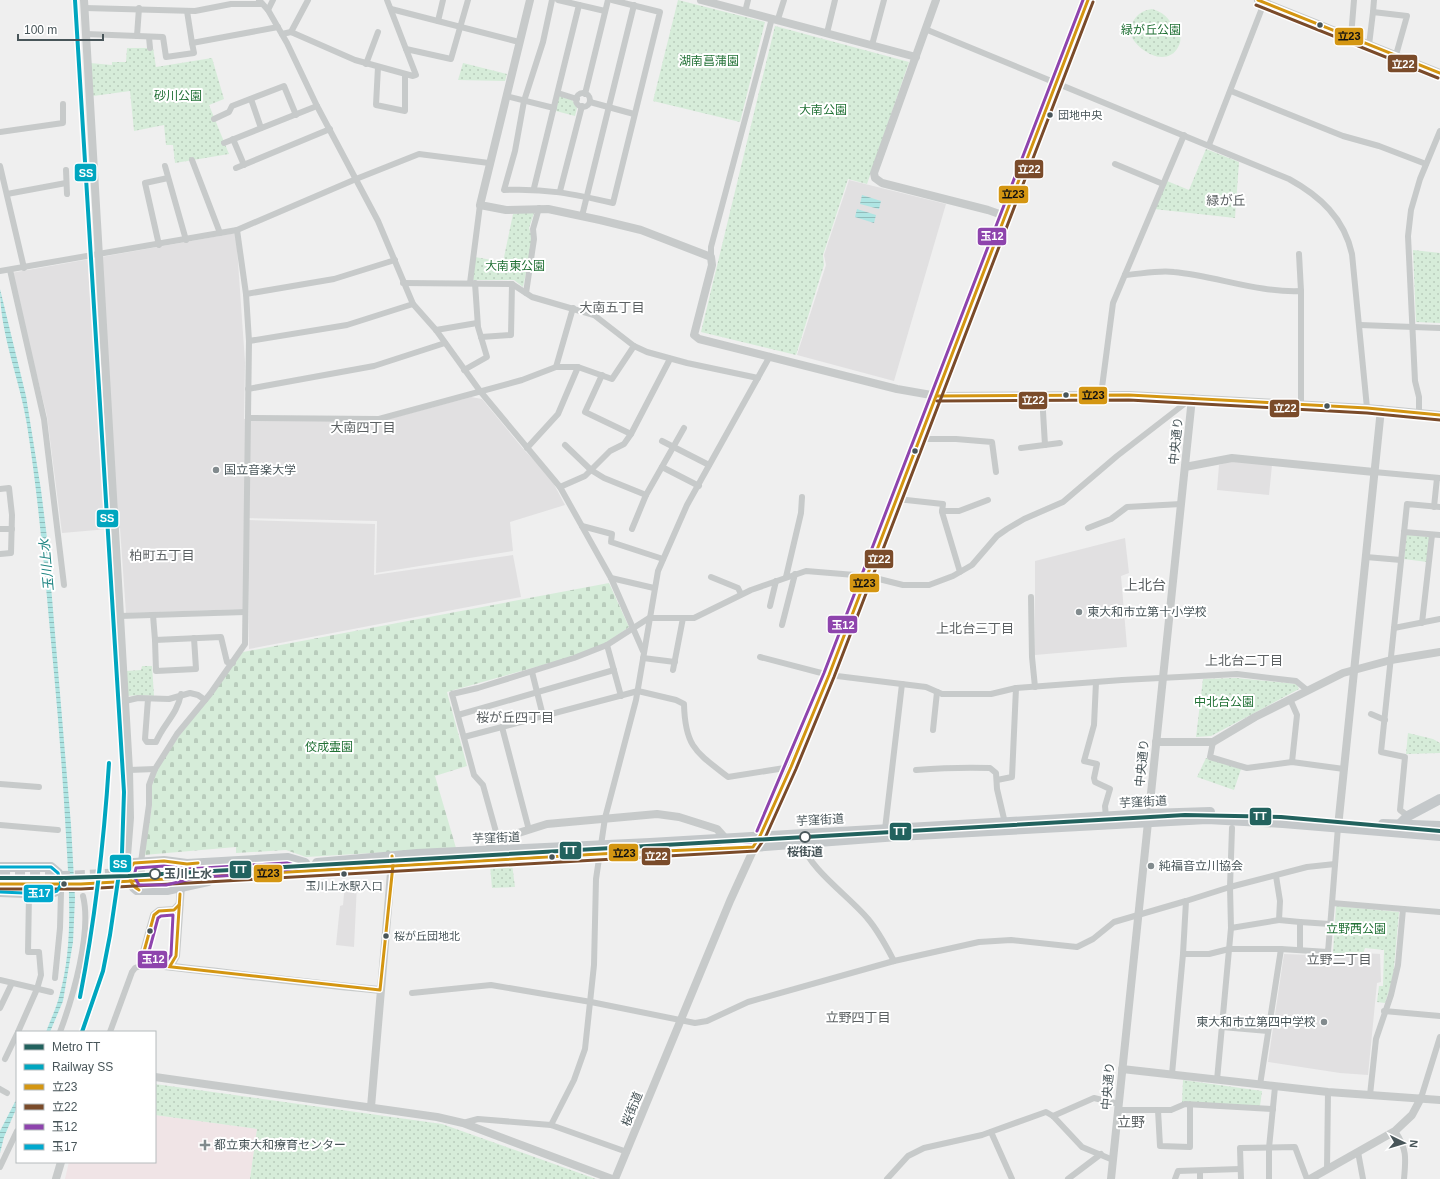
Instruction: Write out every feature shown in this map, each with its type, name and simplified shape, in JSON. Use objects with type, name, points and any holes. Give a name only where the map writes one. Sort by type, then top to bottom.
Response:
[{"type":"main road","points":[[1399,829],[1408,816],[1440,799]]},
{"type":"main road","name":"芋窪街道","points":[[1148,818],[753,847],[601,850],[486,851],[392,861],[317,869],[193,873],[305,864],[392,861],[601,850],[725,838],[1106,817],[1232,819],[1338,824],[1399,829],[1440,836]]},
{"type":"main road","name":"芋窪街道","points":[[1399,829],[1440,826]]},
{"type":"main road","points":[[305,864],[288,858],[187,864],[164,861],[138,863],[129,870],[130,882],[137,890],[167,890],[200,882],[262,878],[317,869]]},
{"type":"main road","points":[[0,867],[51,867],[58,873],[60,884],[59,889],[54,893],[29,894],[0,892]]},
{"type":"street","points":[[268,10],[273,0]]},
{"type":"street","points":[[291,32],[308,0]]},
{"type":"street","points":[[282,34],[291,32],[366,64],[413,76],[416,75],[387,0]]},
{"type":"street","points":[[438,21],[443,0]]},
{"type":"street","points":[[406,49],[451,59],[468,0]]},
{"type":"street","points":[[464,370],[487,357],[478,323],[473,283],[480,205],[489,163],[530,0]]},
{"type":"street","points":[[552,0],[543,42],[524,101],[515,151],[504,190],[534,188],[560,191],[613,203],[660,12],[612,0]]},
{"type":"street","points":[[558,0],[605,11]]},
{"type":"street","points":[[585,94],[608,0]]},
{"type":"street","points":[[701,0],[916,57]]},
{"type":"street","points":[[745,12],[748,0]]},
{"type":"street","points":[[784,0],[775,19],[711,247],[712,265],[694,335],[701,340],[770,356],[897,389],[937,396],[1101,395],[1192,398],[1367,408],[1440,415]]},
{"type":"street","points":[[827,33],[835,0]]},
{"type":"street","points":[[872,45],[884,0]]},
{"type":"street","points":[[936,0],[874,173],[875,178],[882,184],[988,210],[1006,216]]},
{"type":"street","name":"桜街道","points":[[614,1179],[627,1152],[753,847],[760,836],[791,767],[829,675],[1088,0]]},
{"type":"street","points":[[1351,37],[1354,0]]},
{"type":"street","points":[[1369,45],[1374,0]]},
{"type":"street","points":[[1209,146],[1231,91],[1261,1],[1440,73]]},
{"type":"street","points":[[238,230],[246,294],[248,341],[245,644],[205,700],[177,734],[155,769],[149,785],[149,805],[138,863],[128,862],[127,856],[130,818],[125,700],[85,4],[187,11],[230,4],[261,2],[268,10],[282,34],[317,106],[378,221],[403,283],[414,304],[436,330],[480,391],[560,486],[611,578],[643,651]]},
{"type":"street","points":[[534,188],[579,5]]},
{"type":"street","points":[[582,216],[634,6]]},
{"type":"street","points":[[136,36],[139,8]]},
{"type":"street","points":[[391,9],[519,42]]},
{"type":"street","points":[[86,34],[163,37],[166,57],[194,53],[187,11]]},
{"type":"street","points":[[1373,12],[1407,16],[1396,55]]},
{"type":"street","points":[[192,43],[278,27]]},
{"type":"street","points":[[926,29],[1289,179],[1313,193],[1325,203],[1337,219],[1349,242],[1360,325],[1367,408]]},
{"type":"street","points":[[366,64],[378,32]]},
{"type":"street","points":[[149,37],[150,48]]},
{"type":"street","points":[[378,67],[376,105],[405,111],[405,74]]},
{"type":"street","points":[[214,119],[229,112],[232,106],[284,86],[296,115]]},
{"type":"street","points":[[1231,91],[1343,136],[1380,146],[1426,164]]},
{"type":"street","points":[[558,94],[577,99]]},
{"type":"street","points":[[577,99],[581,94],[585,94]]},
{"type":"street","points":[[585,94],[590,98],[590,102]]},
{"type":"street","points":[[506,96],[554,108]]},
{"type":"street","points":[[251,99],[261,128]]},
{"type":"street","points":[[577,99],[577,103],[582,106],[586,106],[590,102]]},
{"type":"street","points":[[590,102],[634,114]]},
{"type":"street","points":[[0,132],[63,123],[63,104]]},
{"type":"street","points":[[224,143],[317,106]]},
{"type":"street","points":[[560,191],[582,106]]},
{"type":"street","points":[[236,168],[330,129]]},
{"type":"street","points":[[1419,413],[1419,397],[1415,381],[1408,236],[1411,210],[1426,164],[1440,132]]},
{"type":"street","points":[[1101,395],[1113,303],[1184,135]]},
{"type":"street","points":[[233,140],[244,165]]},
{"type":"street","points":[[0,271],[238,230],[356,179],[419,154],[489,163]]},
{"type":"street","points":[[192,160],[220,233]]},
{"type":"street","points":[[1115,164],[1163,184]]},
{"type":"street","points":[[0,166],[24,268]]},
{"type":"street","points":[[165,166],[186,240]]},
{"type":"street","points":[[66,170],[67,194]]},
{"type":"street","points":[[159,244],[145,183],[168,178]]},
{"type":"street","points":[[7,194],[66,183]]},
{"type":"street","points":[[480,205],[506,210],[539,208],[582,216],[641,230],[711,257]]},
{"type":"street","points":[[526,293],[534,239],[533,230],[539,208]]},
{"type":"street","points":[[1299,254],[1301,291],[1301,404]]},
{"type":"street","points":[[246,294],[334,279],[395,260]]},
{"type":"street","points":[[10,270],[44,419],[64,584]]},
{"type":"street","points":[[1125,275],[1173,272],[1261,288],[1301,291]]},
{"type":"street","points":[[403,283],[512,284],[532,297],[594,315],[634,346],[670,359],[758,378]]},
{"type":"street","points":[[481,337],[511,335],[512,284]]},
{"type":"street","points":[[248,341],[347,325],[414,304]]},
{"type":"street","points":[[556,367],[573,308]]},
{"type":"street","points":[[436,330],[478,323]]},
{"type":"street","points":[[1360,325],[1440,328]]},
{"type":"street","points":[[248,389],[374,366],[445,343]]},
{"type":"street","points":[[248,418],[379,419],[522,380],[556,367],[578,367],[612,378],[634,346]]},
{"type":"street","points":[[551,1125],[580,1066],[585,1049],[594,965],[596,879],[604,818],[630,726],[638,691],[643,651],[658,571],[687,505],[699,486],[709,465],[770,356]]},
{"type":"street","points":[[560,486],[580,480],[610,451],[624,444],[631,434],[670,359]]},
{"type":"street","points":[[527,448],[558,414],[578,367]]},
{"type":"street","points":[[602,375],[585,412],[631,434]]},
{"type":"street","points":[[1042,396],[1045,445]]},
{"type":"street","points":[[498,839],[483,785],[474,775],[452,694],[532,672],[574,658],[607,645],[649,618],[694,618],[741,594],[796,574],[812,571],[867,576],[903,585],[929,585],[960,572],[972,565],[997,536],[1024,520],[1063,502],[1117,456],[1192,398]]},
{"type":"street","name":"中央通り","points":[[1111,1179],[1192,398]]},
{"type":"street","points":[[1183,954],[1209,954],[1229,949],[1281,949],[1328,952],[1338,824],[1381,409]]},
{"type":"street","points":[[632,529],[646,495],[684,428]]},
{"type":"street","points":[[920,439],[956,438],[992,442],[996,472]]},
{"type":"street","points":[[662,441],[709,465]]},
{"type":"street","points":[[1021,448],[1060,443]]},
{"type":"street","points":[[565,445],[591,470],[604,478],[646,495]]},
{"type":"street","points":[[1185,467],[1232,458],[1438,478],[1437,507],[1407,504],[1381,752],[1405,757],[1400,810],[1408,816]]},
{"type":"street","points":[[662,467],[699,486]]},
{"type":"street","points":[[0,489],[9,488],[12,529],[11,554],[0,554]]},
{"type":"street","points":[[786,577],[801,513],[802,497]]},
{"type":"street","points":[[897,499],[943,504],[942,511],[960,572]]},
{"type":"street","points":[[942,511],[959,511],[988,500]]},
{"type":"street","points":[[1088,528],[1111,519],[1127,507],[1181,504]]},
{"type":"street","points":[[582,526],[612,534],[611,542],[663,559]]},
{"type":"street","points":[[0,529],[12,529]]},
{"type":"street","points":[[1404,532],[1440,535]]},
{"type":"street","points":[[1422,623],[1432,535]]},
{"type":"street","points":[[1366,557],[1401,560]]},
{"type":"street","points":[[782,625],[796,574]]},
{"type":"street","points":[[711,577],[738,588],[741,594]]},
{"type":"street","points":[[611,578],[654,588]]},
{"type":"street","points":[[770,606],[776,580]]},
{"type":"street","points":[[1031,597],[1032,657],[1035,687]]},
{"type":"street","points":[[120,616],[246,612]]},
{"type":"street","points":[[153,615],[156,671],[196,669],[194,638]]},
{"type":"street","points":[[673,670],[683,618]]},
{"type":"street","points":[[1394,628],[1440,619]]},
{"type":"street","points":[[155,640],[221,637],[227,662],[232,663]]},
{"type":"street","points":[[607,645],[621,696]]},
{"type":"street","points":[[1156,742],[1213,742],[1255,717],[1307,690],[1354,670],[1391,660],[1440,652]]},
{"type":"street","points":[[760,657],[829,675],[926,688],[942,694],[991,694],[1016,688],[1237,674],[1296,681],[1307,690]]},
{"type":"street","points":[[643,658],[674,662]]},
{"type":"street","points":[[458,715],[614,670]]},
{"type":"street","points":[[532,672],[543,716]]},
{"type":"street","points":[[1096,682],[1094,725],[1084,761],[1097,764],[1094,778],[1095,782],[1110,789],[1105,806],[1106,817]]},
{"type":"street","points":[[885,829],[902,684]]},
{"type":"street","points":[[997,780],[1012,777],[1016,688]]},
{"type":"street","points":[[464,737],[638,691],[676,700],[684,704],[685,728],[693,745],[701,756],[728,776],[791,767]]},
{"type":"street","points":[[933,730],[937,692]]},
{"type":"street","points":[[125,700],[138,698],[148,700],[169,698],[190,693],[198,695],[205,700]]},
{"type":"street","points":[[148,700],[145,739],[149,743],[152,743],[156,742],[163,728],[175,713],[179,706],[181,694]]},
{"type":"street","points":[[1290,699],[1297,715],[1292,762]]},
{"type":"street","points":[[1371,714],[1385,720]]},
{"type":"street","points":[[502,727],[529,830]]},
{"type":"street","points":[[1213,742],[1210,757],[1248,768],[1292,762],[1344,769]]},
{"type":"street","points":[[916,770],[952,769],[959,767],[990,768],[996,773],[1005,823]]},
{"type":"street","points":[[128,770],[155,769]]},
{"type":"street","points":[[0,784],[39,787]]},
{"type":"street","points":[[486,851],[493,842],[498,839],[547,824],[657,814],[679,817],[717,829],[725,838]]},
{"type":"street","points":[[0,825],[58,830]]},
{"type":"street","points":[[1217,1080],[1231,928],[1230,887],[1232,828]]},
{"type":"street","points":[[802,843],[805,853],[814,864],[872,923],[879,932],[894,961]]},
{"type":"street","points":[[371,1107],[392,861]]},
{"type":"street","points":[[412,993],[491,985],[591,1002],[695,1023],[707,1021],[748,1002],[894,961],[979,942],[994,940],[1077,947],[1093,939],[1114,922],[1230,887],[1307,867],[1335,864]]},
{"type":"street","points":[[1276,876],[1280,901],[1280,920]]},
{"type":"street","points":[[181,886],[176,957],[177,962],[182,968]]},
{"type":"street","points":[[55,978],[60,928],[60,892]]},
{"type":"street","points":[[18,1031],[38,989],[41,975],[39,952],[28,952],[29,894]]},
{"type":"street","points":[[60,1031],[72,996],[79,967],[85,913],[83,896]]},
{"type":"street","points":[[1172,1074],[1183,954],[1186,901]]},
{"type":"street","points":[[1332,903],[1440,912]]},
{"type":"street","points":[[145,964],[143,955],[154,915],[159,911],[170,911],[177,908],[179,904]]},
{"type":"street","points":[[1370,1095],[1374,1050],[1398,965],[1403,909]]},
{"type":"street","points":[[170,911],[178,917]]},
{"type":"street","points":[[1231,928],[1280,920],[1330,924]]},
{"type":"street","points":[[1300,922],[1300,950]]},
{"type":"street","points":[[1260,1085],[1281,949]]},
{"type":"street","points":[[170,966],[176,957]]},
{"type":"street","points":[[110,1031],[132,972],[135,968],[145,964],[246,974],[266,979],[380,990]]},
{"type":"street","points":[[0,980],[51,992]]},
{"type":"street","points":[[0,1008],[12,983]]},
{"type":"street","points":[[1384,1011],[1440,1016]]},
{"type":"street","points":[[1222,1028],[1268,1031]]},
{"type":"street","points":[[6,1059],[16,1035]]},
{"type":"street","points":[[1240,1179],[1240,1148],[1295,1147],[1309,1179],[1395,1131],[1412,1115],[1421,1098],[1440,1037]]},
{"type":"street","points":[[1122,1069],[1275,1087],[1440,1100]]},
{"type":"street","points":[[156,1077],[437,1117],[463,1123],[614,1179]]},
{"type":"street","points":[[1269,1179],[1269,1148],[1275,1087]]},
{"type":"street","points":[[0,1090],[7,1093]]},
{"type":"street","points":[[1327,1169],[1328,1092]]},
{"type":"street","points":[[1053,1116],[1094,1098],[1103,1098],[1118,1107],[1158,1110],[1171,1110],[1185,1104],[1273,1109]]},
{"type":"street","points":[[1158,1110],[1160,1146],[1190,1147],[1190,1105]]},
{"type":"street","points":[[887,1179],[908,1156],[924,1148],[991,1132],[1046,1112],[1053,1116],[1082,1148],[1101,1154],[1113,1160]]},
{"type":"street","points":[[463,1123],[478,1119],[551,1125],[627,1152]]},
{"type":"street","points":[[1395,1131],[1403,1143],[1406,1155],[1404,1179]]},
{"type":"street","points":[[991,1132],[1012,1179]]},
{"type":"street","points":[[0,1167],[16,1133]]},
{"type":"street","points":[[1358,1152],[1363,1179]]},
{"type":"street","points":[[1068,1179],[1101,1154]]},
{"type":"street","points":[[56,1179],[61,1163]]},
{"type":"street","points":[[1175,1179],[1178,1171],[1240,1169]]},
{"type":"street","points":[[1200,1171],[1200,1179]]},
{"type":"shaded area","points":[[849,180],[946,204],[894,381],[797,355],[826,265],[824,255]]},
{"type":"shaded area","name":"国立音楽大学","points":[[236,233],[245,362],[244,419],[378,422],[471,397],[482,399],[525,451],[549,475],[565,505],[510,522],[513,551],[376,573],[377,521],[244,518],[243,609],[126,613],[120,528],[62,533],[47,416],[11,273]]},
{"type":"shaded area","points":[[1232,461],[1272,465],[1269,495],[1217,490],[1219,465]]},
{"type":"shaded area","points":[[248,520],[375,524],[374,575],[513,555],[521,597],[249,649]]},
{"type":"shaded area","name":"東大和市立第十小学校","points":[[1125,538],[1129,573],[1121,576],[1127,647],[1035,655],[1035,561]]},
{"type":"shaded area","points":[[345,883],[357,884],[354,947],[336,945],[340,906],[343,905]]},
{"type":"shaded area","name":"東大和市立第四中学校","points":[[1365,953],[1380,954],[1381,982],[1377,983],[1368,1075],[1340,1073],[1268,1062],[1284,954],[1363,957]]},
{"type":"shaded area","name":"都立東大和療育センター","points":[[156,1115],[257,1129],[250,1179],[65,1179],[69,1163],[156,1163]]},
{"type":"green space","name":"湖南菖蒲園","points":[[678,0],[765,22],[740,122],[653,101]]},
{"type":"green space","name":"緑が丘公園","points":[[1152,9],[1162,13],[1180,35],[1180,42],[1177,49],[1165,57],[1158,57],[1144,50],[1133,39],[1130,33],[1132,24],[1136,17],[1147,10]]},
{"type":"green space","name":"大南公園","points":[[775,26],[909,62],[867,184],[848,179],[823,255],[824,265],[796,355],[701,332]]},
{"type":"green space","name":"砂川公園","points":[[127,48],[153,48],[156,67],[212,58],[224,99],[209,105],[229,154],[175,163],[173,145],[166,145],[164,125],[134,131],[130,91],[93,96],[90,63],[112,65],[112,62],[126,62]]},
{"type":"green space","points":[[463,63],[507,74],[505,81],[458,80]]},
{"type":"green space","points":[[559,96],[572,100],[577,108],[575,116],[556,111]]},
{"type":"green space","points":[[1206,149],[1239,162],[1235,218],[1154,209],[1167,181],[1189,190]]},
{"type":"green space","name":"大南東公園","points":[[535,210],[529,228],[533,239],[523,287],[514,280],[472,280],[475,257],[503,262],[513,214]]},
{"type":"green space","points":[[1413,250],[1440,253],[1440,323],[1416,322]]},
{"type":"green space","points":[[1407,534],[1430,537],[1427,562],[1404,559]]},
{"type":"green space","name":"佼成霊園","points":[[609,583],[629,627],[605,644],[571,657],[447,692],[467,766],[435,776],[456,848],[306,857],[286,850],[236,853],[236,847],[144,855],[152,806],[152,785],[157,770],[179,736],[243,652]]},
{"type":"green space","points":[[142,666],[152,666],[154,696],[127,696],[126,671],[141,670]]},
{"type":"green space","name":"中北台公園","points":[[1236,678],[1297,684],[1299,689],[1211,736],[1196,737],[1203,679]]},
{"type":"green space","points":[[1408,733],[1433,739],[1440,743],[1440,753],[1406,754]]},
{"type":"green space","points":[[1206,758],[1241,769],[1234,790],[1197,777]]},
{"type":"green space","points":[[512,864],[515,887],[492,888],[490,865]]},
{"type":"green space","name":"立野西公園","points":[[1336,906],[1399,912],[1393,978],[1385,1003],[1377,1002],[1379,986],[1383,986],[1384,950],[1365,948],[1363,954],[1333,953]]},
{"type":"green space","points":[[1183,1080],[1262,1091],[1260,1106],[1182,1103]]},
{"type":"green space","points":[[156,1084],[442,1124],[596,1179],[250,1179],[257,1129],[156,1115]]},
{"type":"water","points":[[862,195],[881,201],[879,209],[860,204]]},
{"type":"water","points":[[857,209],[876,215],[874,223],[855,217]]},
{"type":"water","points":[[0,289],[26,396],[41,490],[47,538],[71,825],[75,898],[73,942],[63,1001],[50,1031],[46,1031],[58,1001],[64,977],[69,937],[68,875],[62,774],[36,487],[24,408],[3,323]]},
{"type":"water","points":[[16,1100],[16,1109],[4,1137],[0,1153],[0,1131]]},
{"type":"tunnel","points":[[0,875],[62,876],[193,870]]},
{"type":"tunnel","points":[[0,884],[62,884],[162,878]]},
{"type":"metro line","name":"TT","points":[[0,878],[128,876],[1185,815],[1281,817],[1440,831]]},
{"type":"rail line","name":"SS","points":[[75,0],[124,792],[122,853],[110,935],[103,971],[82,1031]]},
{"type":"rail line","name":"SS","points":[[80,997],[98,880],[109,763]]},
{"type":"transit line","name":"玉12","points":[[757,831],[824,673],[1083,0]]},
{"type":"transit line","name":"立23","points":[[0,884],[81,884],[599,854],[753,847],[760,836],[791,767],[829,675],[1088,0]]},
{"type":"transit line","name":"立23","points":[[1258,0],[1440,73]]},
{"type":"transit line","name":"立22","points":[[0,889],[81,889],[756,851],[765,838],[796,769],[834,677],[1093,2]]},
{"type":"transit line","name":"立22","points":[[1256,5],[1438,78]]},
{"type":"transit line","name":"立23","points":[[937,396],[1129,395],[1367,408],[1440,415]]},
{"type":"transit line","name":"立22","points":[[937,401],[1129,400],[1367,413],[1440,420]]},
{"type":"transit line","name":"玉12","points":[[750,842],[751,842],[723,843],[750,842]]},
{"type":"transit line","name":"立23","points":[[179,905],[174,910],[159,911],[154,915],[143,955],[145,964],[380,990],[393,865],[392,856]]},
{"type":"transit line","name":"立23","points":[[139,890],[133,885],[129,874],[134,863],[164,861],[187,864],[198,863]]},
{"type":"transit line","name":"玉12","points":[[287,863],[301,867],[261,874],[199,877],[166,885],[139,885],[134,876],[136,868],[164,866],[187,869],[287,863]]},
{"type":"transit line","name":"玉17","points":[[0,867],[51,867],[58,873],[61,884],[57,891],[48,894],[0,892]]},
{"type":"transit line","name":"立23","points":[[170,966],[176,956],[180,894]]},
{"type":"transit line","name":"玉12","points":[[173,915],[171,955],[167,961],[149,959],[148,955],[158,918],[161,916],[173,915]]},
{"type":"place","name":"団地中央","points":[[1050,115]]},
{"type":"place","name":"国立音楽大学","points":[[216,470]]},
{"type":"place","name":"東大和市立第十小学校","points":[[1079,612]]},
{"type":"place","name":"桜街道","points":[[805,837]]},
{"type":"place","name":"純福音立川協会","points":[[1151,866]]},
{"type":"place","name":"玉川上水","points":[[155,874]]},
{"type":"place","name":"玉川上水駅入口","points":[[344,874]]},
{"type":"place","name":"桜が丘団地北","points":[[386,936]]},
{"type":"place","name":"東大和市立第四中学校","points":[[1324,1022]]},
{"type":"place","name":"都立東大和療育センター","points":[[205,1145]]},
{"type":"district","name":"緑が丘","points":[[1226,200]]},
{"type":"district","name":"大南五丁目","points":[[612,307]]},
{"type":"district","name":"大南四丁目","points":[[363,427]]},
{"type":"district","name":"柏町五丁目","points":[[162,555]]},
{"type":"district","name":"上北台","points":[[1145,585]]},
{"type":"district","name":"上北台三丁目","points":[[975,628]]},
{"type":"district","name":"上北台二丁目","points":[[1244,660]]},
{"type":"district","name":"桜が丘四丁目","points":[[515,717]]},
{"type":"district","name":"立野二丁目","points":[[1339,959]]},
{"type":"district","name":"立野四丁目","points":[[858,1017]]},
{"type":"district","name":"立野","points":[[1131,1122]]}]
